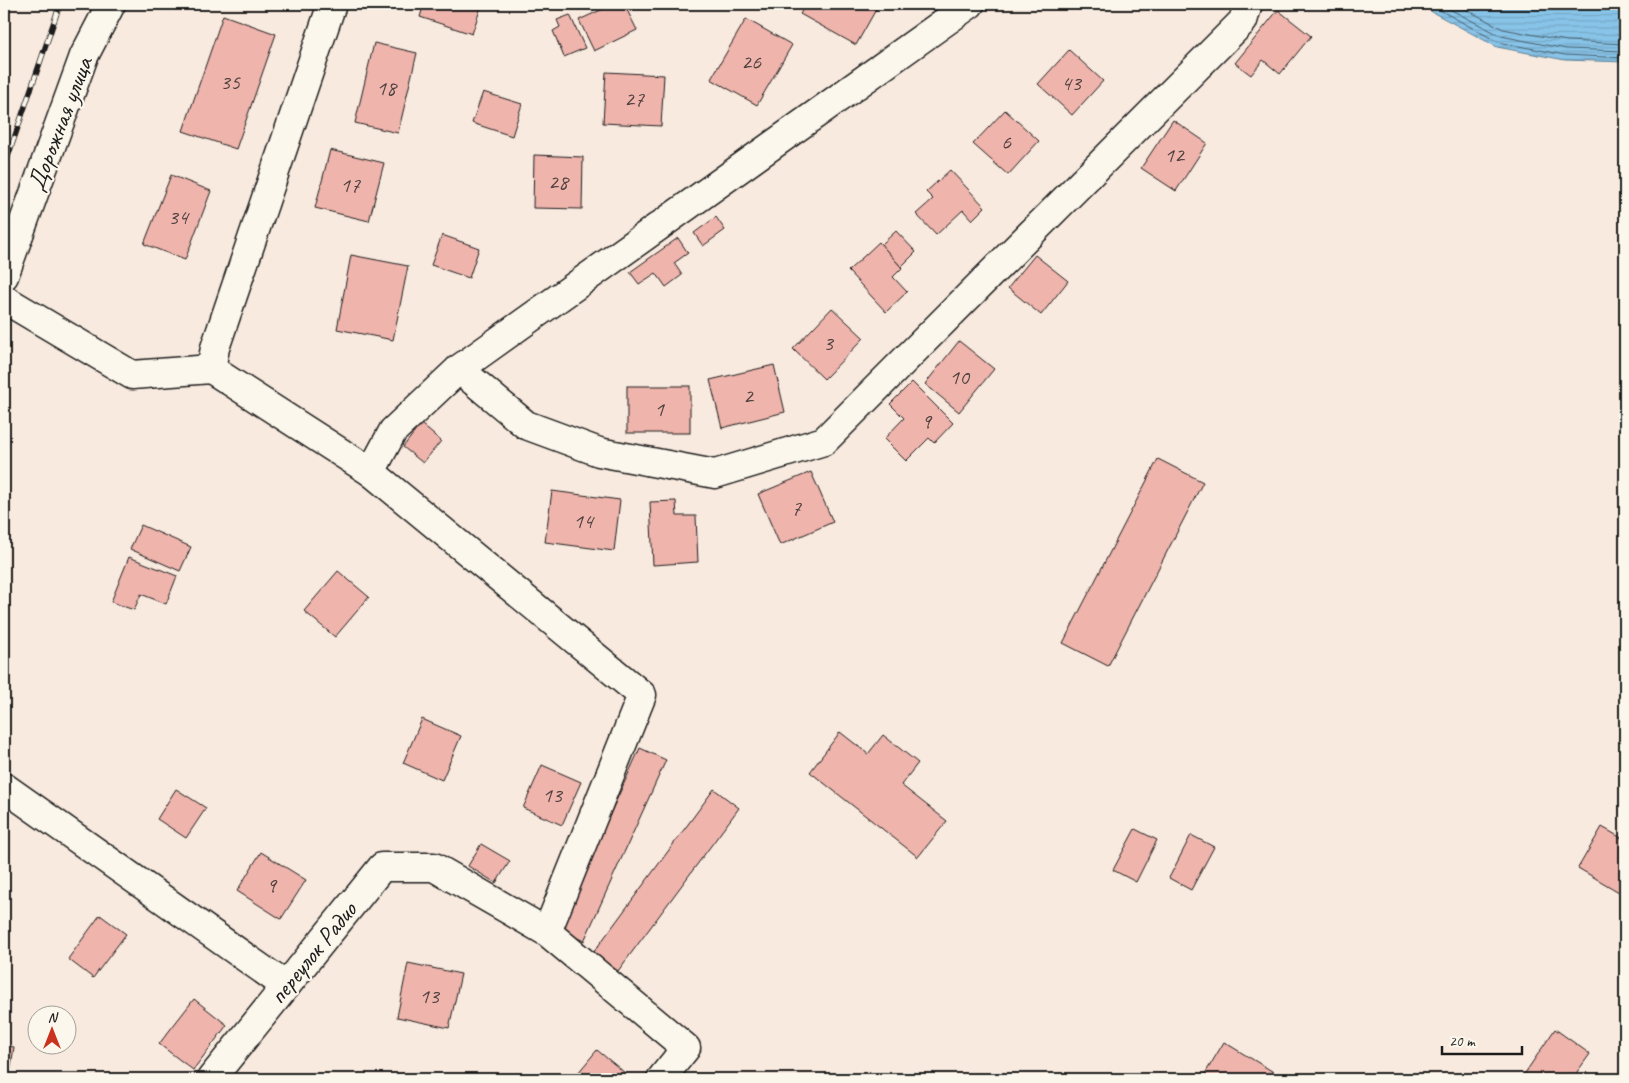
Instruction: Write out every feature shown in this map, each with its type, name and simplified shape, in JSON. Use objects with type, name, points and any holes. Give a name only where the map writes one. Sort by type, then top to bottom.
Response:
[{"type":"street","name":"Дорожная улица","points":[[4,276],[84,56],[111,4]]},
{"type":"street","points":[[212,369],[215,348],[332,4]]},
{"type":"street","points":[[371,472],[393,431],[459,369],[970,4]]},
{"type":"street","points":[[459,369],[526,425],[599,452],[714,474],[824,441],[1243,21],[1248,4]]},
{"type":"street","points":[[4,299],[132,375],[212,369],[371,472],[642,695],[547,932],[686,1048],[661,1079]]},
{"type":"street","points":[[4,787],[286,986]]},
{"type":"street","name":"переулок Радио","points":[[212,1079],[382,867],[434,867],[547,932]]},
{"type":"water","points":[[1423,4],[1625,5],[1625,62],[1565,60],[1497,47],[1432,12]]},
{"type":"building","points":[[424,4],[482,4],[472,34],[420,17]]},
{"type":"building","points":[[614,4],[624,4],[637,30],[594,51],[579,20]]},
{"type":"building","points":[[806,4],[879,4],[856,45],[800,14]]},
{"type":"building","points":[[1278,10],[1311,36],[1280,74],[1263,60],[1251,75],[1235,63]]},
{"type":"building","points":[[223,15],[276,34],[236,149],[183,131]]},
{"type":"building","points":[[570,15],[585,48],[564,57],[553,31],[560,27],[557,20]]},
{"type":"building","points":[[746,19],[792,45],[757,105],[711,79]]},
{"type":"building","points":[[374,43],[417,53],[398,133],[355,123]]},
{"type":"building","points":[[1069,50],[1103,81],[1072,115],[1038,84]]},
{"type":"building","points":[[606,72],[664,75],[661,126],[603,123]]},
{"type":"building","points":[[483,92],[522,104],[512,136],[472,123]]},
{"type":"building","points":[[1005,110],[1039,141],[1008,175],[973,144]]},
{"type":"building","points":[[1173,120],[1207,143],[1176,191],[1141,168]]},
{"type":"building","points":[[330,150],[384,163],[369,221],[315,208]]},
{"type":"building","points":[[534,155],[583,157],[582,209],[533,208]]},
{"type":"building","points":[[950,170],[985,207],[972,220],[963,210],[936,235],[916,214],[933,199],[926,192]]},
{"type":"building","points":[[171,175],[211,191],[185,260],[144,244]]},
{"type":"building","points":[[716,217],[725,230],[703,246],[694,233]]},
{"type":"building","points":[[896,231],[916,252],[901,267],[881,245]]},
{"type":"building","points":[[442,235],[479,248],[469,278],[431,265]]},
{"type":"building","points":[[678,238],[688,253],[674,263],[682,275],[666,287],[656,273],[639,284],[630,272]]},
{"type":"building","points":[[879,242],[902,268],[893,277],[907,292],[886,312],[848,271]]},
{"type":"building","points":[[351,255],[408,266],[393,340],[337,329]]},
{"type":"building","points":[[1035,255],[1068,281],[1041,315],[1008,288]]},
{"type":"building","points":[[832,308],[864,338],[824,379],[793,349]]},
{"type":"building","points":[[959,341],[994,369],[959,412],[925,384]]},
{"type":"building","points":[[774,365],[785,412],[722,428],[710,380]]},
{"type":"building","points":[[912,382],[953,423],[934,443],[929,438],[906,461],[884,439],[904,418],[890,404]]},
{"type":"building","points":[[627,386],[690,386],[690,433],[627,433]]},
{"type":"building","points":[[421,424],[441,441],[423,463],[403,447]]},
{"type":"building","points":[[1158,459],[1203,482],[1108,666],[1063,643]]},
{"type":"building","points":[[811,472],[833,522],[780,545],[758,494]]},
{"type":"building","points":[[552,491],[620,500],[614,551],[545,542]]},
{"type":"building","points":[[676,501],[677,516],[696,516],[698,562],[653,565],[650,502]]},
{"type":"building","points":[[141,525],[191,547],[180,571],[130,549]]},
{"type":"building","points":[[129,557],[177,576],[166,604],[141,594],[134,610],[111,602]]},
{"type":"building","points":[[338,571],[369,597],[335,637],[304,611]]},
{"type":"building","points":[[422,719],[461,736],[442,780],[403,763]]},
{"type":"building","points":[[840,732],[868,754],[883,735],[918,763],[901,785],[947,821],[918,857],[810,772]]},
{"type":"building","points":[[640,748],[666,760],[584,941],[558,929]]},
{"type":"building","points":[[542,765],[581,782],[562,825],[523,808]]},
{"type":"building","points":[[176,789],[206,808],[186,838],[157,819]]},
{"type":"building","points":[[714,789],[739,808],[618,971],[593,953]]},
{"type":"building","points":[[1602,827],[1625,840],[1624,895],[1578,868]]},
{"type":"building","points":[[1135,829],[1157,840],[1136,882],[1113,870]]},
{"type":"building","points":[[1191,835],[1214,847],[1191,890],[1169,878]]},
{"type":"building","points":[[481,844],[510,861],[496,883],[468,866]]},
{"type":"building","points":[[261,852],[306,880],[281,919],[237,891]]},
{"type":"building","points":[[100,915],[126,934],[93,978],[68,959]]},
{"type":"building","points":[[408,963],[461,974],[449,1028],[397,1017]]},
{"type":"building","points":[[194,999],[227,1025],[193,1070],[159,1044]]},
{"type":"building","points":[[1555,1029],[1590,1054],[1572,1079],[1521,1079]]},
{"type":"building","points":[[1224,1042],[1285,1079],[1206,1079],[1203,1077]]},
{"type":"building","points":[[4,1045],[14,1047],[9,1079],[4,1079]]},
{"type":"building","points":[[597,1050],[630,1077],[629,1079],[573,1079]]},
{"type":"railway","points":[[4,18],[9,4]]},
{"type":"railway","points":[[4,168],[60,4]]}]
